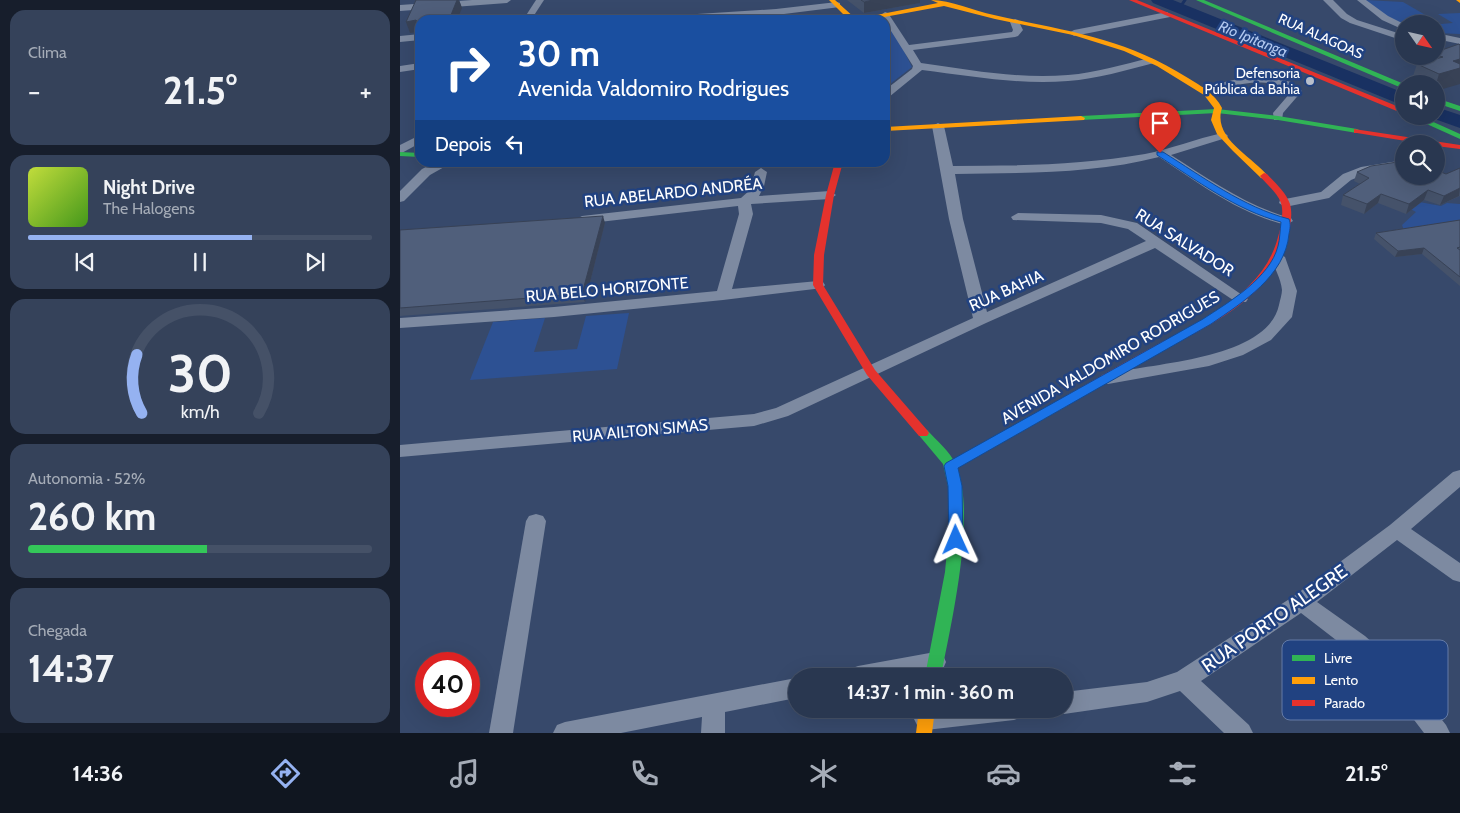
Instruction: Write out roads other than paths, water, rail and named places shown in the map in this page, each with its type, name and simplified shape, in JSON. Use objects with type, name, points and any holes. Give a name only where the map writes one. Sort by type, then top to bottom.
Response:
[{"type":"street","points":[[400,8],[507,0]]},
{"type":"street","points":[[530,15],[540,0]]},
{"type":"street","points":[[1132,0],[1395,108]]},
{"type":"street","name":"RUA ALAGOAS","points":[[1199,0],[1395,83]]},
{"type":"street","points":[[1327,0],[1331,2],[1338,13],[1349,20],[1395,35]]},
{"type":"street","points":[[1361,0],[1385,18],[1395,23]]},
{"type":"street","points":[[735,15],[834,2],[848,15]]},
{"type":"street","points":[[885,15],[938,2],[1015,22],[1074,33],[1151,61],[1172,71],[1202,90],[1217,104],[1215,121],[1222,136],[1264,176],[1285,203],[1325,195],[1346,177],[1365,170],[1395,165]]},
{"type":"street","points":[[1074,33],[1167,15]]},
{"type":"street","points":[[890,22],[918,66]]},
{"type":"street","points":[[907,48],[1015,34],[1018,30],[1015,22]]},
{"type":"street","points":[[400,39],[415,38]]},
{"type":"street","points":[[1445,38],[1460,41]]},
{"type":"street","points":[[1445,53],[1460,58]]},
{"type":"street","points":[[918,66],[1009,78],[1050,79],[1093,74],[1151,61]]},
{"type":"street","points":[[890,91],[910,76],[918,66]]},
{"type":"street","points":[[400,69],[415,67]]},
{"type":"street","points":[[1202,90],[1262,78],[1279,81],[1297,91],[1278,113],[1278,118]]},
{"type":"street","points":[[1445,103],[1460,109]]},
{"type":"street","points":[[890,129],[1217,112],[1278,118],[1395,137]]},
{"type":"street","points":[[1433,125],[1460,137]]},
{"type":"street","points":[[938,126],[956,219],[981,320]]},
{"type":"street","points":[[948,170],[1017,170],[1103,163],[1160,153],[1222,136]]},
{"type":"street","points":[[400,150],[415,141]]},
{"type":"street","points":[[1445,144],[1460,146]]},
{"type":"street","points":[[1160,153],[1263,215],[1286,221]]},
{"type":"street","points":[[400,154],[415,155]]},
{"type":"street","points":[[400,198],[426,172],[436,167]]},
{"type":"street","points":[[838,167],[830,195],[819,255],[818,286],[871,372],[951,466],[955,486],[956,540],[934,668]]},
{"type":"street","points":[[723,296],[746,214],[744,201],[752,197],[757,191],[761,172]]},
{"type":"street","name":"RUA ABELARDO ANDRÉA","points":[[564,221],[744,201],[830,195]]},
{"type":"street","name":"AVENIDA VALDOMIRO RODRIGUES","points":[[951,466],[1207,322],[1242,299],[1266,275],[1283,246],[1286,221],[1285,203]]},
{"type":"street","name":"RUA SALVADOR","points":[[1018,217],[1101,219],[1132,226],[1242,299]]},
{"type":"street","name":"RUA BAHIA","points":[[871,372],[981,320],[1156,242]]},
{"type":"street","points":[[1106,379],[1201,363],[1233,354],[1262,340],[1277,328],[1287,314],[1291,292],[1284,267],[1278,257]]},
{"type":"street","name":"RUA BELO HORIZONTE","points":[[400,324],[554,312],[818,286]]},
{"type":"street","name":"RUA AILTON SIMAS","points":[[400,451],[754,420],[782,412],[871,372]]},
{"type":"street","name":"RUA PORTO ALEGRE","points":[[1073,702],[1147,692],[1184,680],[1301,602],[1397,530],[1460,478]]},
{"type":"street","points":[[500,733],[536,521]]},
{"type":"street","points":[[1397,530],[1460,574]]},
{"type":"street","points":[[1301,602],[1353,640]]},
{"type":"street","points":[[1184,680],[1241,733]]},
{"type":"street","points":[[565,733],[788,689]]},
{"type":"street","points":[[713,733],[714,703]]},
{"type":"street","points":[[926,720],[942,718]]},
{"type":"street","points":[[1428,720],[1438,733]]},
{"type":"waterway","name":"Rio Ipitanga","points":[[1159,0],[1395,96]]},
{"type":"waterway","points":[[1179,9],[1185,0]]},
{"type":"waterway","name":"Rio Ipitanga","points":[[1445,116],[1460,122]]},
{"type":"place","name":"Defensoria Pública da Bahia","points":[[1310,81]]}]
